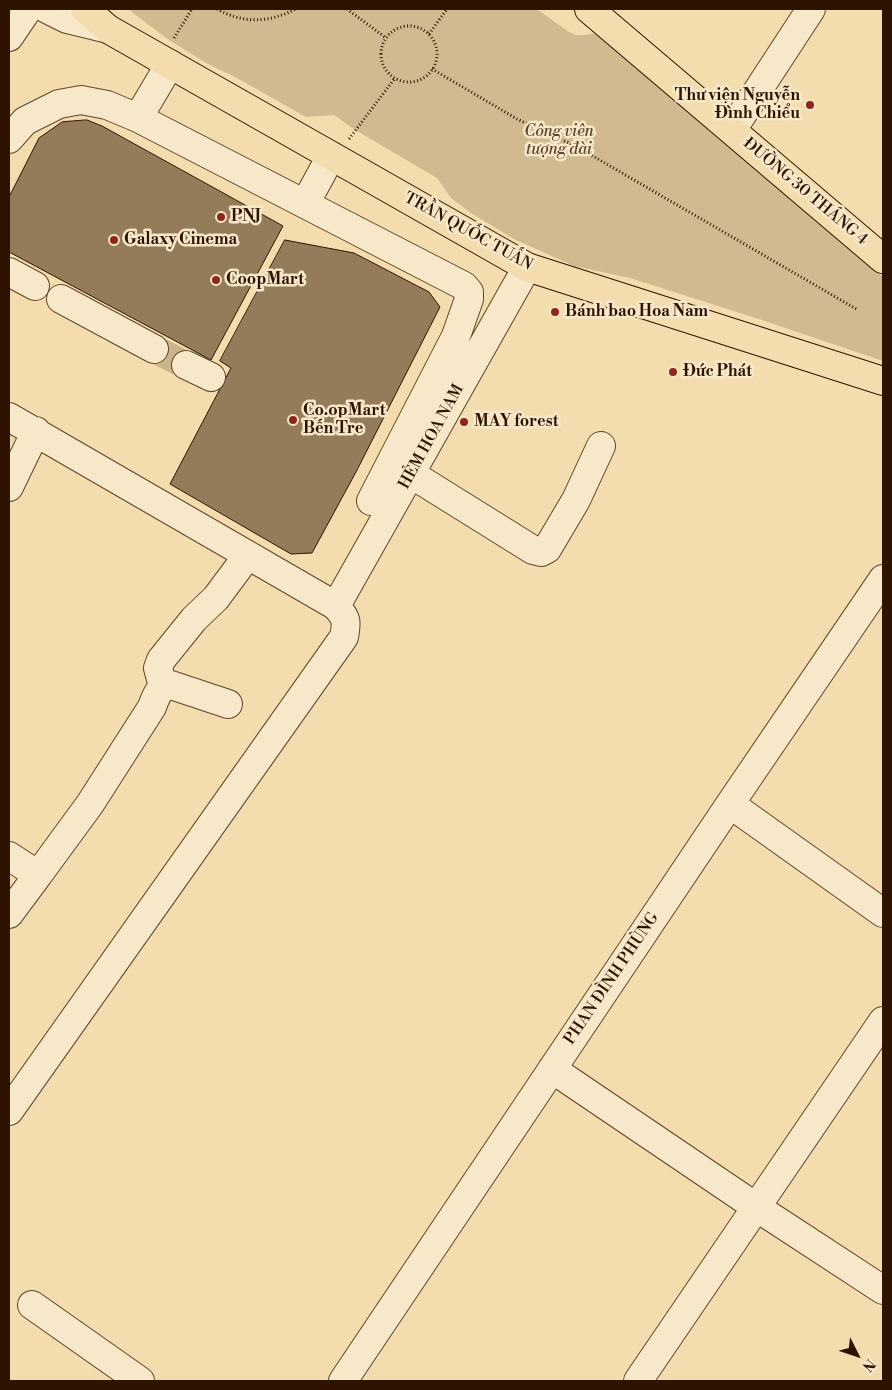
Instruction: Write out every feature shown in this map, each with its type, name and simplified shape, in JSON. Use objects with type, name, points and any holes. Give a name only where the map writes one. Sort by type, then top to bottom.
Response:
[{"type":"main road","name":"TRẦN QUỐC TUẤN","points":[[85,9],[108,29],[527,267],[882,381]]},
{"type":"main road","name":"ĐƯỜNG 30 THÁNG 4","points":[[589,9],[882,254]]},
{"type":"street","points":[[9,37],[28,9]]},
{"type":"street","name":"TRẦN QUỐC TUẤN","points":[[47,9],[66,19],[108,29]]},
{"type":"street","points":[[732,130],[812,9]]},
{"type":"street","points":[[138,118],[165,61]]},
{"type":"street","points":[[9,139],[25,121],[59,104],[81,100],[107,105],[138,118],[464,286],[469,292],[469,299],[456,336],[371,501]]},
{"type":"street","points":[[305,204],[333,157]]},
{"type":"street","name":"HẺM HOA NAM","points":[[336,606],[527,267]]},
{"type":"street","points":[[9,272],[35,286]]},
{"type":"street","points":[[61,299],[154,349]]},
{"type":"street","points":[[186,365],[211,378]]},
{"type":"street","points":[[9,417],[336,606],[345,616],[346,624],[344,637],[9,1111]]},
{"type":"street","points":[[9,486],[36,432]]},
{"type":"street","points":[[411,474],[534,550],[542,552],[546,549],[576,500],[601,446]]},
{"type":"street","points":[[163,687],[158,668],[161,660],[194,619],[216,598],[248,555]]},
{"type":"street","name":"PHAN ĐÌNH PHÙNG","points":[[343,1381],[883,579]]},
{"type":"street","points":[[9,914],[90,804],[163,687],[171,685],[228,704]]},
{"type":"street","points":[[730,804],[883,913]]},
{"type":"street","points":[[9,856],[38,875]]},
{"type":"street","points":[[638,1381],[883,1021]]},
{"type":"street","points":[[552,1069],[883,1290]]},
{"type":"street","points":[[32,1305],[140,1381]]},
{"type":"path","points":[[165,61],[192,9]]},
{"type":"path","points":[[217,9],[230,16],[255,20],[280,17],[296,9]]},
{"type":"path","points":[[347,9],[386,38]]},
{"type":"path","points":[[429,34],[447,9]]},
{"type":"path","points":[[411,26],[420,28],[429,34],[434,41],[437,51],[436,60],[426,76],[410,82],[395,78],[387,71],[381,54],[382,46],[386,38],[393,31],[411,26]]},
{"type":"path","points":[[432,69],[517,119],[579,148],[858,310]]},
{"type":"path","points":[[333,157],[395,78]]},
{"type":"green space","name":"Công viên tượng đài","points":[[130,9],[536,9],[567,31],[576,35],[596,33],[852,248],[883,277],[883,361],[630,278],[574,266],[514,239],[471,213],[451,198],[437,178],[352,128],[334,115],[306,117],[237,78],[206,63],[169,40]]},
{"type":"building","points":[[87,120],[102,126],[283,226],[211,360],[9,252],[9,197],[39,138],[62,122]]},
{"type":"building","name":"Co.opMart Bến Tre","points":[[285,240],[354,253],[429,292],[440,307],[356,472],[312,553],[291,554],[170,484],[231,368],[220,361]]},
{"type":"tunnel","points":[[154,349],[186,365]]},
{"type":"place","name":"Thư viện Nguyễn Đình Chiểu","points":[[810,105]]},
{"type":"place","name":"PNJ","points":[[221,217]]},
{"type":"place","name":"Galaxy Cinema","points":[[114,240]]},
{"type":"place","name":"CoopMart","points":[[216,280]]},
{"type":"place","name":"Bánh bao Hoa Nam","points":[[555,312]]},
{"type":"place","name":"Đức Phát","points":[[673,372]]},
{"type":"place","name":"Co.opMart Bến Tre","points":[[293,420]]},
{"type":"place","name":"MAY forest","points":[[464,422]]}]
